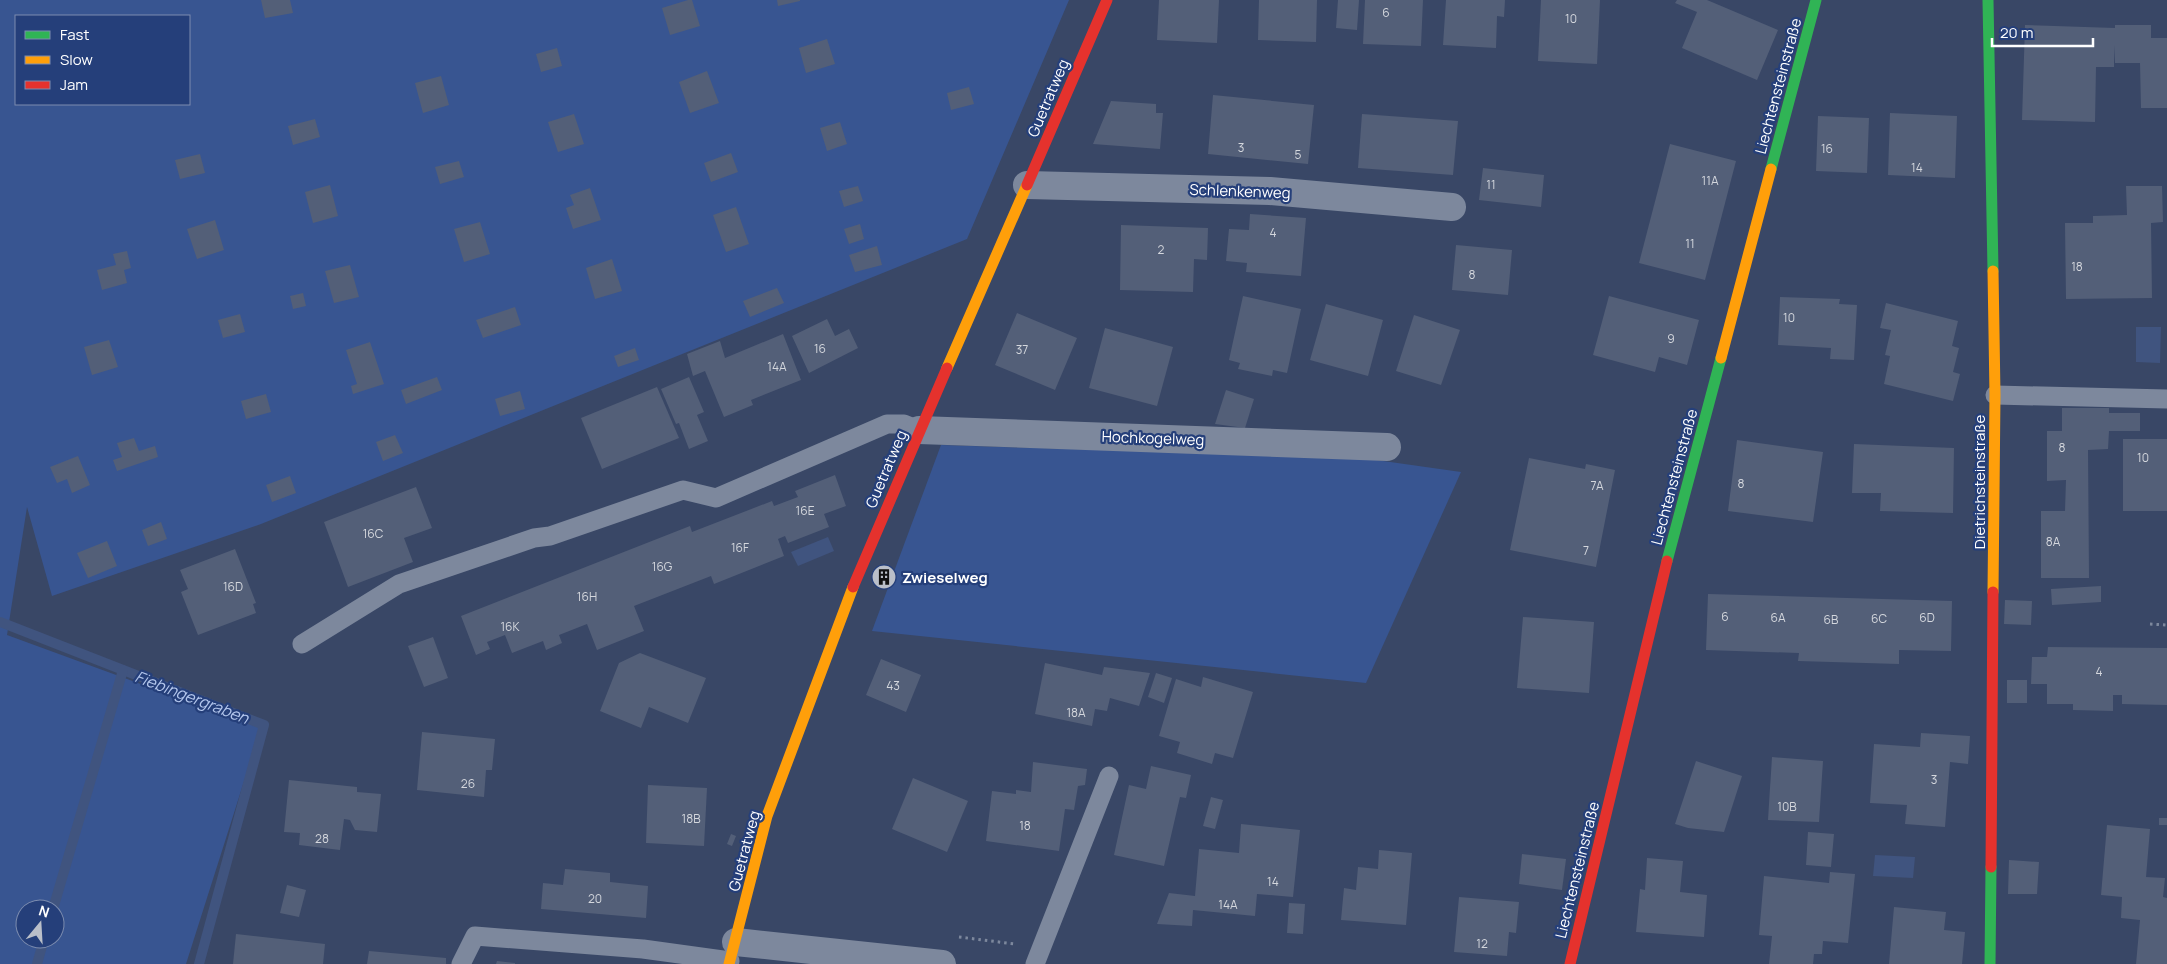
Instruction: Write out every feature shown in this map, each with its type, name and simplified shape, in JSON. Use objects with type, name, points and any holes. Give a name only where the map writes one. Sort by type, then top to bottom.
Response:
[{"type":"street","name":"Guetratweg","points":[[732,956],[768,816],[859,571],[1107,0]]},
{"type":"street","name":"Liechtensteinstraße","points":[[1570,964],[1664,573],[1816,0]]},
{"type":"street","name":"Dietrichsteinstraße","points":[[1988,0],[1995,395],[1990,964]]},
{"type":"street","name":"Schlenkenweg","points":[[1027,185],[1270,191],[1452,207]]},
{"type":"street","name":"Hochkogelweg","points":[[920,430],[1387,447]]},
{"type":"street","points":[[732,956],[942,964]]},
{"type":"lane","points":[[1995,395],[2167,399]]},
{"type":"lane","points":[[302,644],[399,584],[534,538],[550,536],[683,490],[716,498],[887,424],[904,424],[920,430]]},
{"type":"lane","points":[[1035,964],[1109,776]]},
{"type":"lane","points":[[461,964],[475,936],[732,956]]},
{"type":"path","points":[[2150,624],[2167,625]]},
{"type":"shaded area","points":[[0,0],[1069,0],[967,239],[261,524],[52,596],[27,507],[7,635],[261,728],[186,964],[0,964]]},
{"type":"shaded area","points":[[2136,327],[2161,327],[2160,363],[2136,362]]},
{"type":"shaded area","points":[[941,445],[1362,458],[1461,472],[1366,683],[872,631]]},
{"type":"shaded area","points":[[828,537],[834,551],[798,566],[791,552]]},
{"type":"shaded area","points":[[1875,855],[1915,857],[1913,878],[1873,876]]},
{"type":"building","points":[[261,0],[290,0],[293,13],[265,18]]},
{"type":"building","points":[[692,0],[700,26],[670,35],[662,8]]},
{"type":"building","points":[[777,0],[800,0],[800,1],[778,6]]},
{"type":"building","points":[[1159,0],[1219,0],[1217,43],[1157,40]]},
{"type":"building","points":[[1259,0],[1317,0],[1316,42],[1258,40]]},
{"type":"building","points":[[1338,0],[1359,0],[1357,30],[1336,28]]},
{"type":"building","points":[[1365,0],[1423,0],[1421,46],[1363,44]]},
{"type":"building","points":[[1446,0],[1505,0],[1504,17],[1497,16],[1496,48],[1443,45]]},
{"type":"building","points":[[1541,0],[1600,0],[1597,64],[1538,61]]},
{"type":"building","points":[[1677,0],[1707,0],[1778,30],[1757,80],[1682,48],[1697,12],[1675,3]]},
{"type":"building","points":[[2025,25],[2115,28],[2115,25],[2151,25],[2151,38],[2167,38],[2167,108],[2141,108],[2140,63],[2115,63],[2114,45],[2114,67],[2096,67],[2095,122],[2022,120]]},
{"type":"building","points":[[827,39],[835,64],[806,73],[799,48]]},
{"type":"building","points":[[557,48],[562,66],[541,72],[536,54]]},
{"type":"building","points":[[707,71],[719,103],[690,113],[679,82]]},
{"type":"building","points":[[441,76],[449,105],[423,113],[415,83]]},
{"type":"building","points":[[969,87],[974,104],[951,110],[947,93]]},
{"type":"building","points":[[1213,95],[1314,105],[1308,164],[1208,154]]},
{"type":"building","points":[[1111,101],[1156,104],[1156,113],[1163,113],[1160,149],[1093,144]]},
{"type":"building","points":[[1890,113],[1957,116],[1955,178],[1888,175]]},
{"type":"building","points":[[574,114],[584,144],[558,152],[548,122]]},
{"type":"building","points":[[1362,114],[1458,121],[1453,175],[1358,168]]},
{"type":"building","points":[[1818,116],[1869,118],[1867,173],[1816,171]]},
{"type":"building","points":[[315,119],[320,137],[293,145],[288,126]]},
{"type":"building","points":[[840,122],[847,144],[827,151],[820,128]]},
{"type":"building","points":[[1670,144],[1736,161],[1705,280],[1639,263]]},
{"type":"building","points":[[731,153],[738,172],[711,182],[704,163]]},
{"type":"building","points":[[200,154],[205,173],[180,179],[175,160]]},
{"type":"building","points":[[459,161],[464,177],[440,184],[435,167]]},
{"type":"building","points":[[1483,168],[1544,175],[1541,207],[1479,200]]},
{"type":"building","points":[[330,185],[338,216],[313,223],[305,192]]},
{"type":"building","points":[[858,186],[863,201],[844,207],[839,191]]},
{"type":"building","points":[[2126,186],[2162,186],[2163,222],[2151,223],[2152,298],[2066,299],[2065,223],[2093,223],[2093,216],[2127,215]]},
{"type":"building","points":[[590,188],[601,220],[573,229],[566,208],[574,205],[570,195]]},
{"type":"building","points":[[736,207],[749,244],[726,252],[713,215]]},
{"type":"building","points":[[1250,214],[1306,218],[1301,276],[1246,272],[1247,263],[1226,261],[1229,229],[1249,230]]},
{"type":"building","points":[[215,220],[224,250],[197,259],[187,229]]},
{"type":"building","points":[[480,222],[490,254],[464,262],[454,229]]},
{"type":"building","points":[[860,224],[864,239],[849,244],[844,229]]},
{"type":"building","points":[[1121,225],[1208,228],[1207,260],[1194,259],[1193,292],[1120,290]]},
{"type":"building","points":[[1456,245],[1512,250],[1508,295],[1452,290]]},
{"type":"building","points":[[877,246],[882,265],[855,272],[849,255]]},
{"type":"building","points":[[127,251],[131,268],[124,270],[127,283],[102,290],[97,270],[116,265],[113,254]]},
{"type":"building","points":[[612,259],[622,291],[595,299],[586,268]]},
{"type":"building","points":[[350,265],[359,297],[334,303],[325,271]]},
{"type":"building","points":[[777,288],[784,303],[750,317],[743,301]]},
{"type":"building","points":[[303,293],[306,306],[293,309],[290,296]]},
{"type":"building","points":[[1243,296],[1301,309],[1287,373],[1273,370],[1272,376],[1238,369],[1240,363],[1229,360]]},
{"type":"building","points":[[1609,296],[1699,320],[1687,365],[1659,357],[1655,372],[1593,355]]},
{"type":"building","points":[[1780,297],[1840,299],[1839,304],[1857,305],[1854,360],[1830,359],[1831,348],[1778,345]]},
{"type":"building","points":[[1886,303],[1958,321],[1952,346],[1959,348],[1953,372],[1960,374],[1953,401],[1884,384],[1890,356],[1885,355],[1891,330],[1880,328]]},
{"type":"building","points":[[1326,304],[1383,320],[1368,376],[1310,360]]},
{"type":"building","points":[[515,307],[521,325],[483,338],[476,320]]},
{"type":"building","points":[[1017,313],[1077,338],[1055,390],[995,365]]},
{"type":"building","points":[[240,314],[245,332],[223,338],[218,320]]},
{"type":"building","points":[[1414,315],[1460,330],[1441,385],[1396,371]]},
{"type":"building","points":[[827,319],[835,336],[849,329],[858,348],[809,373],[792,336]]},
{"type":"building","points":[[1105,328],[1173,347],[1157,406],[1089,388]]},
{"type":"building","points":[[783,334],[801,380],[751,400],[753,405],[724,417],[705,371],[693,376],[687,354],[720,341],[725,358]]},
{"type":"building","points":[[109,340],[118,367],[92,375],[84,347]]},
{"type":"building","points":[[370,342],[384,384],[353,394],[351,386],[357,384],[346,350]]},
{"type":"building","points":[[635,348],[639,360],[618,367],[614,356]]},
{"type":"building","points":[[437,377],[442,390],[406,404],[401,390]]},
{"type":"building","points":[[689,377],[704,412],[697,415],[708,441],[689,449],[679,423],[676,424],[661,389]]},
{"type":"building","points":[[657,387],[679,438],[602,469],[581,418]]},
{"type":"building","points":[[1226,390],[1254,399],[1245,428],[1215,424]]},
{"type":"building","points":[[520,391],[525,409],[500,416],[495,399]]},
{"type":"building","points":[[266,394],[271,412],[246,419],[241,401]]},
{"type":"building","points":[[2062,408],[2109,408],[2109,413],[2140,413],[2140,431],[2109,431],[2108,449],[2088,450],[2089,578],[2041,578],[2041,511],[2065,511],[2066,480],[2047,481],[2047,431],[2062,431]]},
{"type":"building","points":[[395,435],[403,453],[383,461],[376,442]]},
{"type":"building","points":[[134,438],[139,451],[155,446],[158,457],[117,471],[113,460],[122,457],[117,443]]},
{"type":"building","points":[[2123,439],[2167,439],[2167,511],[2123,511]]},
{"type":"building","points":[[1737,440],[1823,452],[1813,522],[1728,511]]},
{"type":"building","points":[[1854,444],[1954,448],[1953,513],[1880,511],[1881,493],[1852,493]]},
{"type":"building","points":[[78,456],[90,485],[72,493],[67,479],[57,483],[50,467]]},
{"type":"building","points":[[1529,458],[1585,469],[1586,464],[1615,470],[1596,567],[1510,550]]},
{"type":"building","points":[[835,475],[846,506],[824,514],[829,527],[788,543],[785,536],[778,539],[784,556],[714,584],[711,576],[634,606],[644,631],[597,650],[587,624],[559,635],[562,643],[546,650],[543,641],[512,653],[505,635],[487,642],[490,649],[476,655],[461,616],[690,526],[692,532],[772,501],[774,506],[798,497],[795,491]]},
{"type":"building","points":[[290,476],[296,493],[272,502],[266,485]]},
{"type":"building","points":[[416,487],[432,528],[404,538],[413,562],[348,587],[324,522]]},
{"type":"building","points":[[161,522],[167,539],[148,546],[142,530]]},
{"type":"building","points":[[107,541],[117,566],[88,578],[77,553]]},
{"type":"building","points":[[235,549],[256,603],[253,604],[256,613],[198,635],[181,592],[188,589],[180,570]]},
{"type":"building","name":"Zwieselweg","points":[[885,569],[890,571],[884,585],[879,584]]},
{"type":"building","points":[[2101,586],[2101,602],[2052,605],[2051,589]]},
{"type":"building","points":[[1708,594],[1952,601],[1951,651],[1899,650],[1899,664],[1798,661],[1799,653],[1706,650]]},
{"type":"building","points":[[2005,600],[2032,601],[2031,625],[2004,624]]},
{"type":"building","points":[[1523,617],[1594,622],[1589,693],[1517,688]]},
{"type":"building","points":[[433,637],[448,678],[424,687],[408,646]]},
{"type":"building","points":[[2048,647],[2167,648],[2167,705],[2122,704],[2122,695],[2113,695],[2113,711],[2073,710],[2073,704],[2047,704],[2047,684],[2031,684],[2032,657],[2047,657]]},
{"type":"building","points":[[640,653],[706,678],[688,723],[649,707],[641,728],[600,711],[619,663]]},
{"type":"building","points":[[881,659],[921,675],[906,712],[866,695]]},
{"type":"building","points":[[1045,663],[1102,675],[1104,667],[1150,673],[1139,706],[1110,698],[1107,711],[1095,709],[1092,726],[1035,714]]},
{"type":"building","points":[[1156,673],[1172,678],[1164,703],[1148,697]]},
{"type":"building","points":[[1203,677],[1253,692],[1233,758],[1215,753],[1212,764],[1177,753],[1180,742],[1159,736],[1176,679],[1201,687]]},
{"type":"building","points":[[2007,680],[2027,680],[2027,703],[2007,703]]},
{"type":"building","points":[[422,732],[495,739],[492,770],[486,770],[484,797],[417,790]]},
{"type":"building","points":[[1921,733],[1970,736],[1968,764],[1950,762],[1945,827],[1905,824],[1907,805],[1870,803],[1874,744],[1920,747]]},
{"type":"building","points":[[1772,757],[1823,761],[1819,822],[1768,820]]},
{"type":"building","points":[[1696,761],[1742,776],[1724,832],[1688,828],[1675,824]]},
{"type":"building","points":[[1033,762],[1087,769],[1085,785],[1078,786],[1074,810],[1065,809],[1059,851],[986,841],[992,791],[1016,794],[1016,790],[1031,792]]},
{"type":"building","points":[[1151,766],[1191,775],[1186,798],[1180,797],[1164,866],[1114,855],[1129,785],[1146,789]]},
{"type":"building","points":[[913,778],[968,801],[947,852],[892,829]]},
{"type":"building","points":[[289,780],[357,787],[357,792],[381,794],[377,832],[355,830],[350,820],[344,819],[340,850],[299,845],[300,833],[284,832]]},
{"type":"building","points":[[648,785],[707,788],[704,846],[646,843]]},
{"type":"building","points":[[1211,797],[1223,800],[1215,829],[1203,826]]},
{"type":"building","points":[[2159,818],[2167,818],[2167,825],[2159,825]]},
{"type":"building","points":[[1241,824],[1300,830],[1293,897],[1257,894],[1255,916],[1193,910],[1192,926],[1157,924],[1169,893],[1195,896],[1199,849],[1239,853]]},
{"type":"building","points":[[2107,825],[2150,829],[2146,877],[2165,878],[2163,897],[2167,898],[2167,964],[2136,964],[2140,920],[2121,918],[2122,897],[2101,895]]},
{"type":"building","points":[[1808,832],[1834,834],[1831,867],[1806,865]]},
{"type":"building","points":[[731,834],[736,836],[732,846],[727,844]]},
{"type":"building","points":[[1379,850],[1412,853],[1406,925],[1341,920],[1344,888],[1356,890],[1358,867],[1378,869]]},
{"type":"building","points":[[1522,854],[1566,859],[1562,890],[1519,884]]},
{"type":"building","points":[[1647,858],[1683,861],[1680,892],[1707,895],[1704,937],[1636,932],[1640,889],[1645,890]]},
{"type":"building","points":[[2009,860],[2039,862],[2037,894],[2008,894]]},
{"type":"building","points":[[565,869],[610,873],[610,882],[648,886],[646,918],[541,909],[543,883],[563,885]]},
{"type":"building","points":[[1830,872],[1855,874],[1848,943],[1823,941],[1822,954],[1814,954],[1813,964],[1769,964],[1772,936],[1759,935],[1764,876],[1829,883]]},
{"type":"building","points":[[287,885],[306,890],[299,917],[280,913]]},
{"type":"building","points":[[1459,897],[1519,902],[1516,933],[1509,932],[1507,956],[1454,952]]},
{"type":"building","points":[[1289,903],[1305,904],[1303,934],[1287,933]]},
{"type":"building","points":[[1894,907],[1946,912],[1944,930],[1965,932],[1962,964],[1889,964]]},
{"type":"building","points":[[236,934],[325,944],[323,964],[233,964]]},
{"type":"building","points":[[369,951],[446,958],[446,964],[367,964]]},
{"type":"building","points":[[497,961],[515,963],[515,964],[496,964]]},
{"type":"waterway","name":"Fiebingergraben","points":[[0,622],[264,725],[199,964]]},
{"type":"waterway","points":[[56,899],[123,670]]},
{"type":"waterway","points":[[37,964],[41,949]]},
{"type":"traffic: fast","points":[[1771,169],[1816,0]]},
{"type":"traffic: fast","points":[[1988,0],[1993,271]]},
{"type":"traffic: fast","points":[[1667,561],[1721,358]]},
{"type":"traffic: fast","points":[[1990,964],[1991,867]]},
{"type":"traffic: slow","points":[[1721,358],[1771,169]]},
{"type":"traffic: slow","points":[[947,368],[1027,185]]},
{"type":"traffic: slow","points":[[1993,271],[1995,395],[1993,592]]},
{"type":"traffic: slow","points":[[729,964],[767,816],[853,587]]},
{"type":"traffic: jam","points":[[1027,185],[1107,0]]},
{"type":"traffic: jam","points":[[853,587],[947,368]]},
{"type":"traffic: jam","points":[[1570,964],[1667,561]]},
{"type":"traffic: jam","points":[[1991,867],[1993,592]]},
{"type":"place","name":"Zwieselweg","points":[[884,577]]}]
